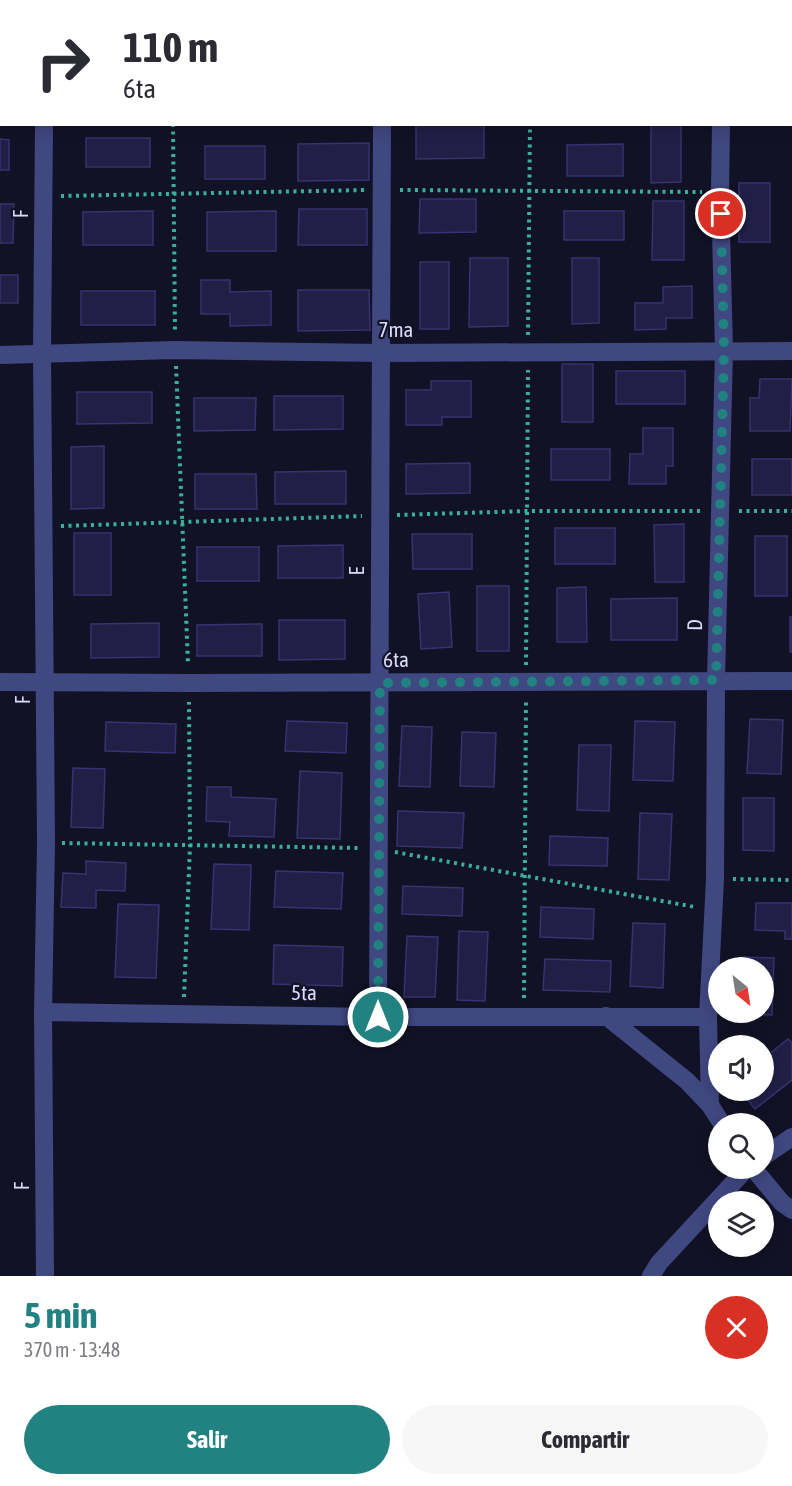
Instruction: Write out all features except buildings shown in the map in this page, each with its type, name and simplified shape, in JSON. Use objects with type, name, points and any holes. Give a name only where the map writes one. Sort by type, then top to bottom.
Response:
[{"type":"street","name":"F","points":[[44,126],[42,354],[46,843],[43,1012],[45,1276]]},
{"type":"street","name":"E","points":[[378,1017],[382,126]]},
{"type":"street","name":"D","points":[[711,957],[715,879],[716,680],[724,350],[720,192],[721,126]]},
{"type":"street","name":"7ma","points":[[0,355],[176,350],[381,353],[792,351]]},
{"type":"street","name":"6ta","points":[[0,682],[792,681]]},
{"type":"street","name":"5ta","points":[[43,1012],[378,1017],[708,1017]]},
{"type":"street","points":[[606,1016],[687,1081],[715,1113]]},
{"type":"street","name":"D","points":[[708,1023],[710,1105]]},
{"type":"street","points":[[774,1149],[792,1137]]},
{"type":"street","points":[[651,1276],[659,1263],[737,1179]]},
{"type":"street","points":[[762,1179],[782,1203],[792,1210]]},
{"type":"path","points":[[173,126],[176,350],[189,683],[190,846],[184,1013]]},
{"type":"path","points":[[523,1017],[530,126]]},
{"type":"path","points":[[44,526],[182,524],[527,511],[792,511]]},
{"type":"path","points":[[715,879],[792,880]]},
{"type":"route","points":[[378,1017],[380,683],[716,680],[724,350],[721,214]]}]
